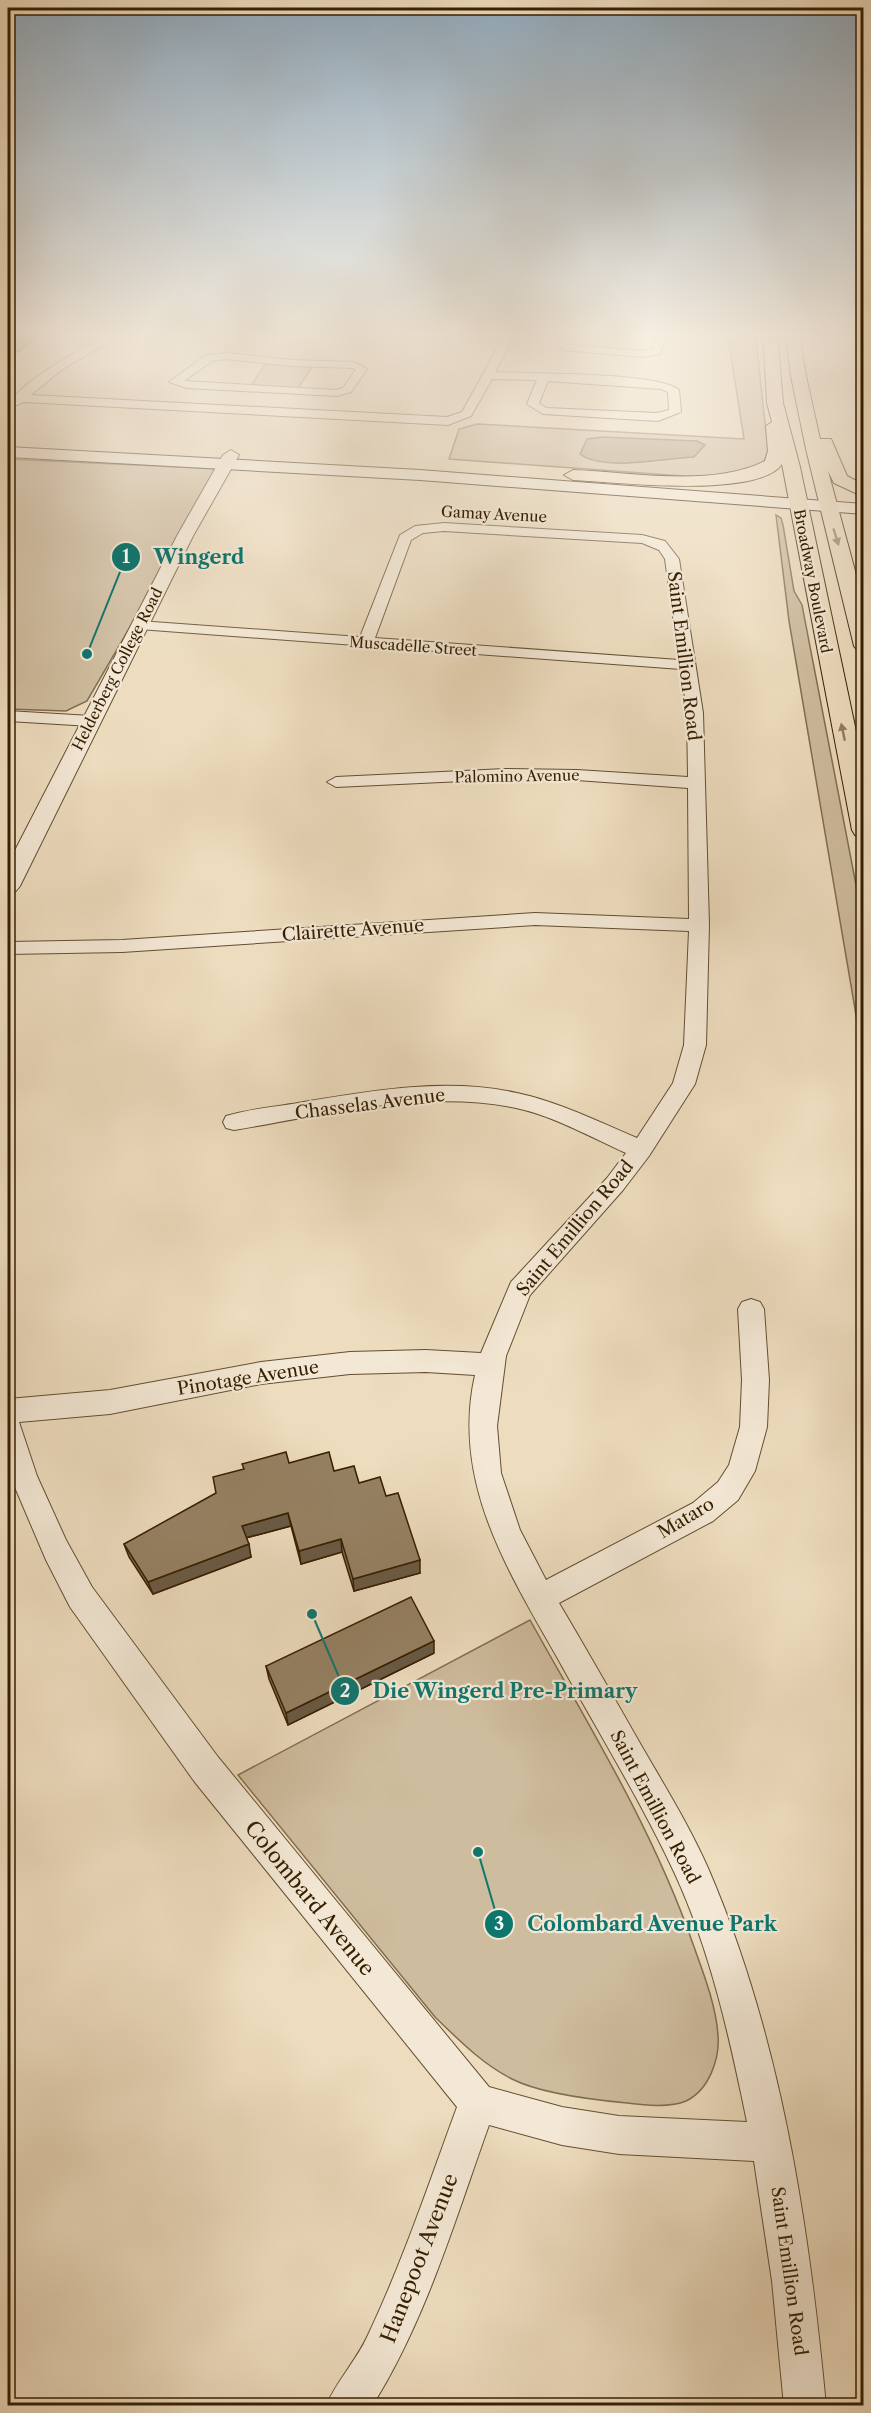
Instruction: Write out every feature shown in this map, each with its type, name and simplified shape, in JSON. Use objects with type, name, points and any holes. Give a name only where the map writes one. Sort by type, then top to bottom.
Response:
[{"type":"main road","points":[[40,444],[519,482],[797,500],[826,501],[864,498]]},
{"type":"main road","points":[[8,452],[229,459],[717,481],[756,475],[773,464],[775,444]]},
{"type":"main road","name":"Broadway Boulevard","points":[[784,444],[864,830]]},
{"type":"main road","name":"Broadway Boulevard","points":[[813,444],[864,646]]},
{"type":"main road","points":[[825,444],[836,475],[844,483],[864,492]]},
{"type":"main road","points":[[573,474],[797,500]]},
{"type":"main road","points":[[826,501],[864,509]]},
{"type":"street","name":"Helderberg College Road","points":[[8,886],[139,625],[229,459]]},
{"type":"street","name":"Gamay Avenue","points":[[366,643],[405,538],[420,529],[444,526],[642,539],[660,543]]},
{"type":"street","name":"Saint Emillion Road","points":[[660,543],[670,552],[672,559],[695,714],[699,925],[695,1045],[684,1084],[641,1150],[615,1184],[520,1289],[499,1332],[489,1365],[483,1440],[487,1476],[506,1531],[540,1598],[667,1821],[708,1911],[734,1992],[771,2143],[788,2244],[805,2406]]},
{"type":"street","name":"Muscadelle Street","points":[[139,625],[687,665]]},
{"type":"street","points":[[8,716],[91,721]]},
{"type":"street","name":"Palomino Avenue","points":[[336,782],[515,774],[577,775],[697,783]]},
{"type":"street","name":"Clairette Avenue","points":[[8,948],[122,946],[536,919],[699,925]]},
{"type":"street","name":"Chasselas Avenue","points":[[234,1122],[409,1097],[455,1094],[488,1096],[516,1100],[565,1117],[641,1150]]},
{"type":"street","name":"Mataro","points":[[540,1598],[703,1512],[726,1493],[742,1470],[753,1441],[755,1407],[751,1309]]},
{"type":"street","name":"Pinotage Avenue","points":[[8,1411],[110,1402],[261,1373],[350,1363],[426,1361],[489,1365]]},
{"type":"street","name":"Colombard Avenue","points":[[8,1428],[23,1476],[56,1550],[81,1596],[122,1655],[206,1769],[478,2103]]},
{"type":"street","points":[[478,2103],[562,2126],[619,2135],[771,2143]]},
{"type":"street","name":"Hanepoot Avenue","points":[[347,2406],[386,2342],[418,2267],[478,2103]]},
{"type":"shaded area","points":[[454,444],[767,444],[768,450],[763,465],[746,473],[697,477],[449,459]]},
{"type":"shaded area","points":[[585,444],[705,445],[694,457],[635,463],[603,462],[580,454]]},
{"type":"shaded area","points":[[8,459],[222,469],[87,701],[66,711],[8,709]]},
{"type":"shaded area","points":[[776,515],[781,518],[794,591],[802,605],[863,921],[863,1056],[789,621]]},
{"type":"shaded area","points":[[530,1620],[619,1779],[659,1860],[677,1901],[708,1989],[715,2012],[718,2035],[715,2064],[707,2082],[701,2089],[694,2096],[680,2103],[649,2105],[568,2096],[524,2084],[491,2066],[471,2051],[435,2017],[238,1775]]},
{"type":"building","points":[[286,1452],[289,1463],[329,1452],[334,1471],[354,1466],[359,1483],[380,1477],[386,1496],[398,1493],[420,1560],[353,1579],[341,1539],[299,1551],[288,1513],[242,1526],[249,1544],[148,1582],[124,1544],[216,1493],[213,1477],[244,1469],[242,1464]]},
{"type":"building","points":[[411,1597],[434,1641],[286,1713],[266,1666]]},
{"type":"place","name":"Wingerd","points":[[87,654]]},
{"type":"place","name":"Die Wingerd Pre-Primary","points":[[312,1614]]},
{"type":"place","name":"Colombard Avenue Park","points":[[478,1852]]}]
